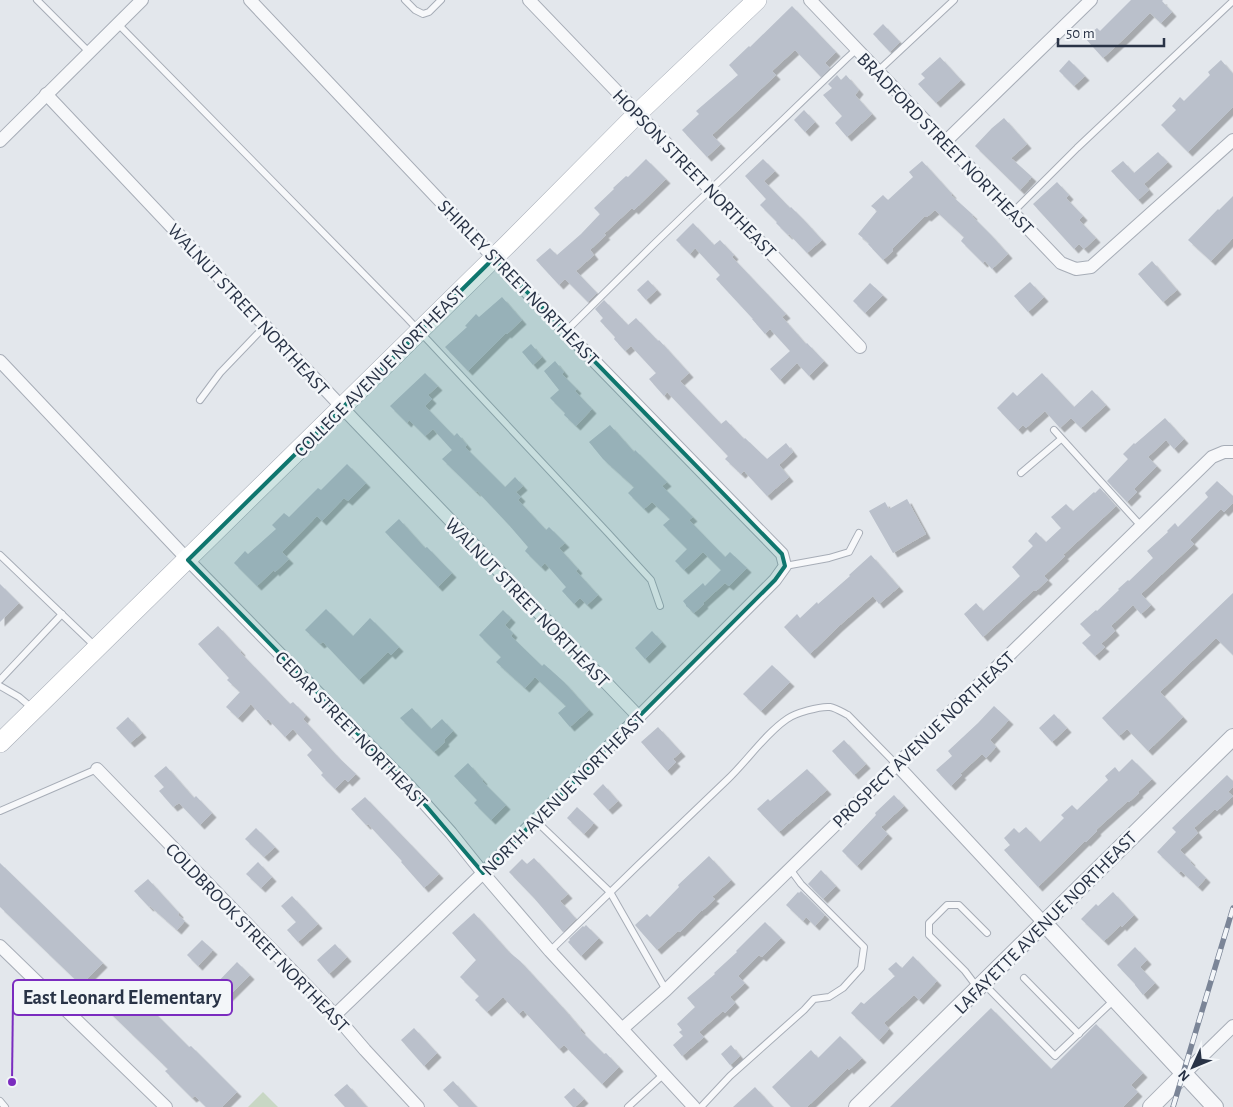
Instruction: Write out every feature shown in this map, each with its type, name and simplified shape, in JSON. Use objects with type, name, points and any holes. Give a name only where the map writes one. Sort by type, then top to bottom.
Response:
[{"type":"main road","name":"COLLEGE AVENUE NORTHEAST","points":[[0,743],[494,258],[638,113],[757,0]]},
{"type":"street","points":[[0,141],[142,0]]},
{"type":"street","name":"SHIRLEY STREET NORTHEAST","points":[[250,0],[494,258],[782,554],[785,566]]},
{"type":"street","name":"HOPSON STREET NORTHEAST","points":[[529,0],[860,347]]},
{"type":"street","name":"BRADFORD STREET NORTHEAST","points":[[810,0],[1061,262],[1076,269],[1091,267],[1233,140]]},
{"type":"street","points":[[946,141],[1090,0]]},
{"type":"street","name":"WALNUT STREET NORTHEAST","points":[[46,94],[639,717]]},
{"type":"street","name":"CEDAR STREET NORTHEAST","points":[[0,361],[188,560],[410,788],[451,833],[550,951],[694,1107]]},
{"type":"street","name":"PROSPECT AVENUE NORTHEAST","points":[[622,1029],[666,990],[1212,457],[1229,452]]},
{"type":"street","name":"NORTH AVENUE NORTHEAST","points":[[335,1015],[483,873],[775,580],[785,566]]},
{"type":"street","name":"LAFAYETTE AVENUE NORTHEAST","points":[[857,1107],[1233,737]]},
{"type":"street","points":[[896,764],[1215,1107]]},
{"type":"street","name":"COLDBROOK STREET NORTHEAST","points":[[97,769],[335,1015],[418,1107]]},
{"type":"street","points":[[0,946],[166,1107]]},
{"type":"street","points":[[1151,1107],[1233,1026]]},
{"type":"lane","points":[[37,0],[89,52]]},
{"type":"lane","points":[[405,0],[414,10],[423,14],[429,12],[441,0]]},
{"type":"lane","points":[[878,71],[954,0]]},
{"type":"lane","points":[[1013,212],[1084,141],[1233,1]]},
{"type":"lane","points":[[118,24],[419,332],[651,580],[660,606]]},
{"type":"lane","points":[[566,331],[710,189],[857,49]]},
{"type":"lane","points":[[200,400],[220,373],[265,326]]},
{"type":"lane","points":[[1054,430],[1141,526]]},
{"type":"lane","points":[[1021,473],[1061,439]]},
{"type":"lane","points":[[785,566],[829,558],[849,552],[859,533]]},
{"type":"lane","points":[[0,555],[97,648]]},
{"type":"lane","points":[[0,680],[62,614]]},
{"type":"lane","points":[[0,686],[20,697],[34,710]]},
{"type":"lane","points":[[550,951],[732,776],[768,736],[787,719],[801,712],[829,707],[848,714],[896,764]]},
{"type":"lane","points":[[0,811],[97,769]]},
{"type":"lane","points":[[536,820],[610,892],[666,990]]},
{"type":"lane","points":[[701,1107],[730,1076],[814,999],[829,997],[843,988],[860,968],[864,947],[801,884],[790,869]]},
{"type":"lane","points":[[987,933],[959,905],[947,905],[929,923],[929,935],[1055,1056],[1115,999]]},
{"type":"lane","points":[[1024,978],[1079,1034]]},
{"type":"lane","points":[[628,1107],[664,1074]]},
{"type":"lane","points":[[0,1101],[5,1107]]},
{"type":"highlighted area","points":[[494,258],[782,554],[785,566],[775,580],[483,873],[410,787],[188,560]]},
{"type":"green space","points":[[263,1092],[278,1107],[248,1107]]},
{"type":"building","points":[[1131,0],[1163,0],[1172,12],[1161,23],[1150,13],[1103,58],[1085,38],[1097,28],[1100,31]]},
{"type":"building","points":[[792,6],[836,52],[825,63],[830,68],[821,77],[795,50],[772,71],[776,75],[712,135],[721,144],[707,157],[682,130],[699,114],[696,111],[738,75],[729,65]]},
{"type":"building","points":[[883,24],[900,42],[890,52],[873,34]]},
{"type":"building","points":[[940,57],[961,80],[936,103],[918,84],[925,78],[921,74]]},
{"type":"building","points":[[1069,60],[1085,76],[1074,86],[1059,71]]},
{"type":"building","points":[[1221,60],[1233,74],[1233,107],[1188,152],[1161,125],[1176,110],[1172,106],[1180,97],[1184,101],[1210,75],[1208,72]]},
{"type":"building","points":[[837,75],[841,80],[846,75],[859,90],[855,95],[872,114],[847,137],[835,123],[842,116],[823,95],[832,88],[828,84]]},
{"type":"building","points":[[804,110],[815,122],[805,132],[794,120]]},
{"type":"building","points":[[1004,118],[1027,144],[1011,158],[1032,177],[1020,190],[975,146]]},
{"type":"building","points":[[1158,152],[1168,162],[1144,184],[1149,190],[1138,200],[1111,171],[1123,161],[1134,173]]},
{"type":"building","points":[[646,159],[666,179],[634,210],[632,208],[604,234],[606,235],[590,250],[594,255],[576,271],[597,293],[588,302],[565,279],[559,285],[536,260],[550,248],[557,255],[581,234],[600,214],[594,208],[613,188],[626,176],[628,177]]},
{"type":"building","points":[[763,159],[775,171],[764,181],[822,240],[807,253],[760,205],[766,199],[745,176]]},
{"type":"building","points":[[922,161],[951,195],[973,215],[1008,254],[992,269],[985,261],[983,263],[961,241],[964,237],[935,210],[927,217],[925,216],[883,260],[869,243],[858,234],[877,211],[871,206],[883,195],[888,200],[913,177],[909,172]]},
{"type":"building","points":[[1057,182],[1069,195],[1066,198],[1083,216],[1079,220],[1096,238],[1084,249],[1079,244],[1074,249],[1033,204]]},
{"type":"building","points":[[1233,196],[1233,238],[1211,261],[1188,240]]},
{"type":"building","points":[[693,223],[714,245],[720,240],[734,255],[732,257],[786,314],[782,317],[824,361],[809,376],[797,363],[780,380],[770,369],[790,351],[770,329],[765,334],[716,279],[720,275],[695,248],[690,254],[676,240]]},
{"type":"building","points":[[1152,261],[1177,290],[1163,302],[1138,274]]},
{"type":"building","points":[[648,280],[657,290],[646,300],[637,290]]},
{"type":"building","points":[[1030,282],[1044,297],[1028,312],[1014,296]]},
{"type":"building","points":[[870,283],[883,295],[865,313],[853,301]]},
{"type":"building","points":[[502,297],[522,320],[506,333],[468,371],[445,347],[467,327],[465,326],[476,314],[479,317]]},
{"type":"building","points":[[604,300],[628,325],[636,318],[659,340],[689,373],[680,381],[721,424],[726,420],[767,459],[786,443],[793,452],[779,465],[789,477],[767,496],[744,471],[741,474],[725,459],[728,456],[667,392],[664,396],[649,379],[656,373],[631,346],[625,351],[600,321],[603,318],[595,309]]},
{"type":"building","points":[[531,344],[542,357],[533,365],[522,352]]},
{"type":"building","points":[[555,361],[564,372],[562,374],[577,389],[575,391],[592,409],[576,426],[550,398],[559,390],[544,371]]},
{"type":"building","points":[[425,373],[438,386],[428,395],[432,399],[425,406],[454,436],[457,433],[467,445],[465,447],[505,487],[515,477],[523,486],[516,492],[521,497],[518,500],[546,530],[549,527],[565,543],[559,548],[578,569],[576,571],[598,595],[587,605],[580,598],[574,604],[562,591],[566,587],[545,563],[541,567],[525,551],[528,547],[509,525],[477,491],[442,459],[452,450],[433,429],[425,436],[409,420],[407,423],[390,406]]},
{"type":"building","points":[[1042,373],[1074,407],[1092,390],[1106,405],[1081,428],[1071,418],[1060,428],[1045,411],[1026,428],[1023,425],[1018,430],[997,408],[1013,392],[1017,396]]},
{"type":"building","points":[[1165,418],[1184,439],[1174,449],[1166,440],[1148,457],[1157,466],[1134,489],[1137,492],[1127,502],[1107,481],[1128,459],[1123,454]]},
{"type":"building","points":[[610,425],[634,452],[635,450],[667,482],[662,486],[693,517],[689,520],[725,557],[730,552],[747,568],[729,586],[725,583],[694,613],[683,601],[703,583],[705,586],[721,570],[703,552],[684,570],[675,561],[687,549],[663,525],[670,519],[652,502],[644,509],[628,493],[634,487],[603,459],[589,442]]},
{"type":"building","points":[[347,464],[366,483],[348,501],[344,498],[322,521],[317,516],[282,552],[289,559],[257,586],[234,563],[245,551],[248,554],[276,529],[272,525],[284,513],[289,517],[318,488],[321,490]]},
{"type":"building","points":[[1217,481],[1233,496],[1233,503],[1224,512],[1221,509],[1190,540],[1194,544],[1141,594],[1151,605],[1141,614],[1133,605],[1111,626],[1115,631],[1101,644],[1105,647],[1095,656],[1082,643],[1091,635],[1080,624],[1097,611],[1118,589],[1153,558],[1147,551],[1175,523],[1178,527],[1208,497],[1205,493]]},
{"type":"building","points":[[1100,488],[1116,506],[1063,555],[1065,556],[1044,576],[1048,580],[1036,591],[1034,590],[983,637],[964,614],[976,603],[983,611],[1020,576],[1012,567],[1033,546],[1028,541],[1036,532],[1046,542],[1061,528],[1051,517],[1066,504],[1073,511]]},
{"type":"building","points":[[907,499],[926,534],[893,553],[869,511],[885,502],[889,509]]},
{"type":"building","points":[[399,519],[425,548],[427,547],[452,573],[438,587],[385,532]]},
{"type":"building","points":[[871,555],[899,587],[879,604],[873,596],[810,654],[784,627],[797,614],[800,618],[817,602],[818,604]]},
{"type":"building","points":[[0,584],[19,603],[0,622]]},
{"type":"building","points":[[1233,593],[1233,655],[1216,638],[1160,692],[1183,717],[1148,751],[1127,729],[1119,736],[1102,718]]},
{"type":"building","points":[[326,609],[353,636],[370,618],[399,647],[391,655],[388,652],[359,680],[323,642],[320,644],[305,630]]},
{"type":"building","points":[[503,610],[511,618],[505,625],[513,633],[511,636],[542,666],[544,664],[564,682],[589,710],[570,727],[558,713],[566,706],[535,677],[525,688],[496,662],[501,657],[479,635]]},
{"type":"building","points":[[218,626],[290,704],[293,702],[306,715],[303,719],[356,774],[348,782],[345,779],[335,789],[321,775],[323,773],[307,755],[312,750],[293,729],[285,737],[268,719],[266,721],[251,704],[238,718],[226,707],[240,692],[227,680],[229,678],[198,644]]},
{"type":"building","points":[[652,631],[662,642],[645,659],[635,648]]},
{"type":"building","points":[[772,665],[790,682],[761,711],[743,694]]},
{"type":"building","points":[[994,706],[1009,720],[990,740],[996,747],[986,758],[982,754],[960,774],[962,775],[951,786],[936,770],[952,756],[948,751]]},
{"type":"building","points":[[412,708],[431,729],[442,719],[453,731],[434,752],[400,718]]},
{"type":"building","points":[[1054,714],[1067,728],[1052,742],[1039,728]]},
{"type":"building","points":[[128,717],[142,733],[130,743],[116,728]]},
{"type":"building","points":[[658,727],[681,752],[673,759],[676,762],[667,771],[641,742]]},
{"type":"building","points":[[844,740],[866,764],[854,775],[832,751]]},
{"type":"building","points":[[1132,759],[1152,779],[1038,887],[1004,850],[1010,845],[1004,838],[1014,828],[1019,833],[1026,827],[1040,842],[1064,818],[1061,815],[1072,805],[1077,810],[1108,780],[1105,776],[1115,767],[1119,772]]},
{"type":"building","points":[[468,763],[482,781],[506,805],[491,820],[474,803],[477,800],[454,776]]},
{"type":"building","points":[[166,766],[194,798],[196,796],[212,813],[200,825],[179,803],[173,807],[159,791],[164,787],[154,776]]},
{"type":"building","points":[[807,769],[827,790],[779,832],[757,809],[768,799],[770,801]]},
{"type":"building","points":[[1227,775],[1233,781],[1233,787],[1228,792],[1233,796],[1194,828],[1198,833],[1180,850],[1206,878],[1198,887],[1181,871],[1179,873],[1157,852],[1176,832],[1172,828]]},
{"type":"building","points":[[603,784],[618,801],[608,810],[593,794]]},
{"type":"building","points":[[894,795],[904,806],[881,827],[888,834],[857,866],[842,851],[876,815],[875,813]]},
{"type":"building","points":[[365,797],[439,874],[424,888],[368,824],[366,825],[351,809]]},
{"type":"building","points":[[577,807],[594,823],[584,834],[567,818]]},
{"type":"building","points":[[256,828],[275,847],[264,857],[245,839]]},
{"type":"building","points":[[709,856],[731,880],[712,897],[715,899],[680,932],[678,931],[657,950],[635,925],[647,914],[650,917],[679,887],[678,885]]},
{"type":"building","points":[[534,858],[568,894],[560,901],[576,919],[563,932],[509,872],[522,859],[527,864]]},
{"type":"building","points":[[258,862],[272,877],[261,888],[246,874]]},
{"type":"building","points":[[0,863],[103,963],[81,985],[0,907]]},
{"type":"building","points":[[821,870],[836,886],[823,899],[808,884]]},
{"type":"building","points":[[148,879],[185,921],[177,930],[149,907],[134,891]]},
{"type":"building","points":[[801,891],[825,915],[815,926],[806,917],[803,921],[786,905]]},
{"type":"building","points":[[1113,892],[1134,915],[1104,941],[1081,919],[1096,904],[1098,906]]},
{"type":"building","points":[[292,896],[318,924],[298,942],[287,930],[296,922],[281,906]]},
{"type":"building","points":[[474,913],[564,1009],[580,1030],[619,1067],[602,1084],[564,1045],[559,1049],[523,1010],[519,1014],[503,997],[487,1012],[475,1000],[479,996],[460,977],[476,960],[452,933]]},
{"type":"building","points":[[765,922],[781,938],[762,957],[759,955],[738,976],[745,983],[730,997],[735,1003],[725,1013],[723,1011],[699,1032],[704,1037],[682,1056],[673,1045],[683,1036],[679,1032],[682,1030],[677,1024],[695,1007],[687,998],[715,974]]},
{"type":"building","points":[[586,925],[599,938],[581,956],[568,942]]},
{"type":"building","points":[[202,940],[213,950],[198,966],[187,955]]},
{"type":"building","points":[[335,944],[347,957],[329,974],[317,960]]},
{"type":"building","points":[[1135,947],[1147,960],[1140,967],[1155,983],[1143,995],[1117,965]]},
{"type":"building","points":[[913,956],[937,981],[919,1000],[914,995],[884,1023],[889,1029],[879,1040],[851,1013],[861,1002],[864,1004],[895,976],[888,969],[896,962],[902,968]]},
{"type":"building","points":[[237,962],[250,975],[226,999],[213,987]]},
{"type":"building","points":[[128,986],[237,1092],[222,1107],[206,1107],[195,1096],[192,1098],[165,1071],[168,1069],[106,1009]]},
{"type":"building","points":[[991,1008],[1051,1069],[1096,1024],[1143,1073],[1131,1085],[1138,1092],[1123,1107],[890,1107]]},
{"type":"building","points":[[414,1028],[437,1053],[424,1066],[401,1040]]},
{"type":"building","points":[[840,1036],[862,1058],[849,1070],[848,1068],[807,1107],[791,1107],[772,1087],[811,1050],[818,1058]]},
{"type":"building","points":[[731,1045],[740,1056],[730,1065],[721,1054]]},
{"type":"building","points":[[453,1081],[477,1107],[459,1107],[443,1090]]},
{"type":"building","points":[[347,1084],[367,1107],[345,1107],[334,1095]]},
{"type":"building","points":[[755,1087],[773,1107],[733,1107]]},
{"type":"building","points":[[574,1088],[584,1099],[573,1107],[564,1097]]},
{"type":"railway","points":[[1173,1107],[1233,908]]},
{"type":"place","name":"East Leonard Elementary","points":[[12,1082]]}]
